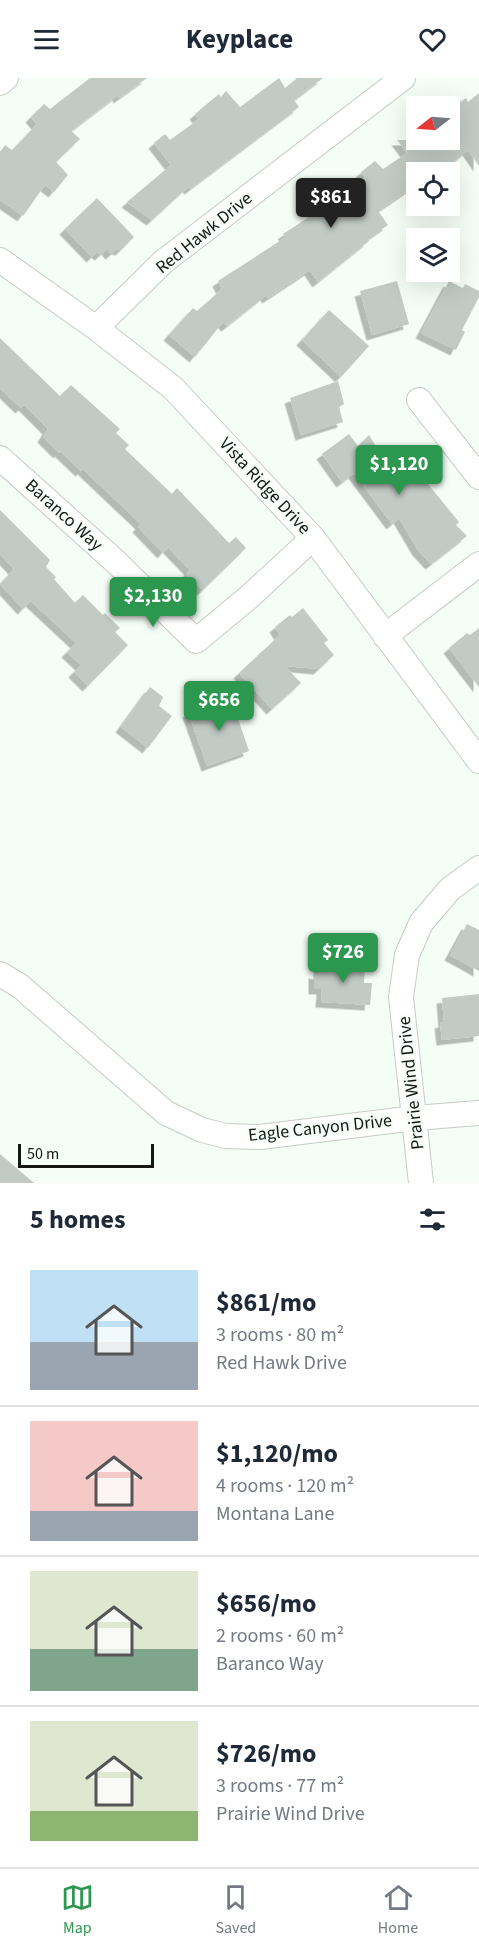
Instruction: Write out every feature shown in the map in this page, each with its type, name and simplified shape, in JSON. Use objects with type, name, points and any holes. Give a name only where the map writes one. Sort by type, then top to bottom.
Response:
[{"type":"street","points":[[0,83],[6,78]]},
{"type":"street","name":"Red Hawk Drive","points":[[96,328],[163,262],[403,78]]},
{"type":"street","name":"Vista Ridge Drive","points":[[0,260],[96,328],[173,388],[313,538],[479,762]]},
{"type":"street","points":[[419,400],[479,477]]},
{"type":"street","name":"Baranco Way","points":[[0,458],[116,562],[196,641],[249,597],[313,538]]},
{"type":"street","points":[[385,636],[479,564]]},
{"type":"street","name":"Prairie Wind Drive","points":[[422,1183],[401,997],[407,955],[420,923],[450,889],[479,868]]},
{"type":"street","name":"Eagle Canyon Drive","points":[[0,974],[20,986],[166,1113],[202,1130],[226,1136],[260,1137],[415,1118],[479,1113]]},
{"type":"building","points":[[90,78],[147,78],[119,98],[118,95],[71,131],[80,139],[56,162],[68,175],[54,192],[45,185],[23,216],[0,200],[0,152],[5,145],[12,150],[37,124],[31,117],[44,104],[50,109]]},
{"type":"building","points":[[279,78],[285,88],[297,78],[323,78],[294,100],[299,107],[190,189],[188,187],[152,220],[127,202],[171,165],[154,143],[165,134],[170,140],[199,119],[195,114],[219,94],[221,97],[226,91],[240,107]]},
{"type":"building","points":[[479,93],[479,166],[468,150],[453,162],[406,162],[406,192],[378,211],[388,225],[318,282],[310,270],[268,298],[266,295],[227,326],[223,322],[195,357],[169,335],[193,308],[197,311],[222,289],[218,281],[286,237],[283,234],[326,206],[324,203],[339,190],[342,193],[365,177],[361,172],[375,161],[383,169],[407,153],[397,140],[406,140],[406,150],[460,150],[460,102],[466,98],[468,102]]},
{"type":"building","points":[[97,198],[134,237],[121,250],[117,249],[111,254],[107,249],[100,255],[97,252],[92,257],[65,229]]},
{"type":"building","points":[[397,281],[409,324],[372,335],[360,291]]},
{"type":"building","points":[[448,282],[463,288],[465,284],[479,291],[479,297],[462,330],[465,332],[456,350],[421,333]]},
{"type":"building","points":[[329,310],[369,346],[341,377],[302,340]]},
{"type":"building","points":[[0,338],[60,396],[71,385],[120,429],[116,433],[129,445],[125,449],[172,494],[177,488],[229,543],[236,537],[246,548],[203,590],[186,575],[190,570],[168,547],[163,553],[138,527],[141,524],[83,469],[81,471],[43,437],[48,429],[24,405],[21,408],[0,388]]},
{"type":"building","points":[[338,381],[344,404],[339,407],[343,422],[301,435],[290,398]]},
{"type":"building","points":[[349,434],[358,446],[369,435],[393,474],[404,465],[413,477],[419,473],[459,522],[456,525],[467,536],[431,564],[418,550],[399,518],[392,524],[354,473],[342,482],[322,454]]},
{"type":"building","points":[[0,510],[50,560],[46,567],[75,603],[83,595],[120,628],[115,632],[128,645],[88,686],[74,672],[81,665],[67,652],[76,643],[31,601],[23,609],[0,584],[14,569],[0,554]]},
{"type":"building","points":[[303,608],[328,640],[324,643],[334,655],[319,669],[285,666],[301,683],[272,709],[239,673],[280,635],[275,627]]},
{"type":"building","points":[[479,628],[479,687],[449,648],[467,633],[470,635]]},
{"type":"building","points":[[150,687],[163,697],[159,706],[172,716],[148,748],[121,727]]},
{"type":"building","points":[[232,701],[249,751],[207,766],[188,712],[216,703],[217,706]]},
{"type":"building","points":[[467,924],[479,930],[479,971],[450,955]]},
{"type":"building","points":[[319,964],[365,965],[364,983],[372,983],[370,1005],[321,1002],[322,989],[314,989],[314,973],[319,974]]},
{"type":"building","points":[[479,994],[479,1036],[442,1040],[440,1023],[444,1022],[442,998]]},
{"type":"building","points":[[0,1154],[34,1183],[0,1183]]}]
